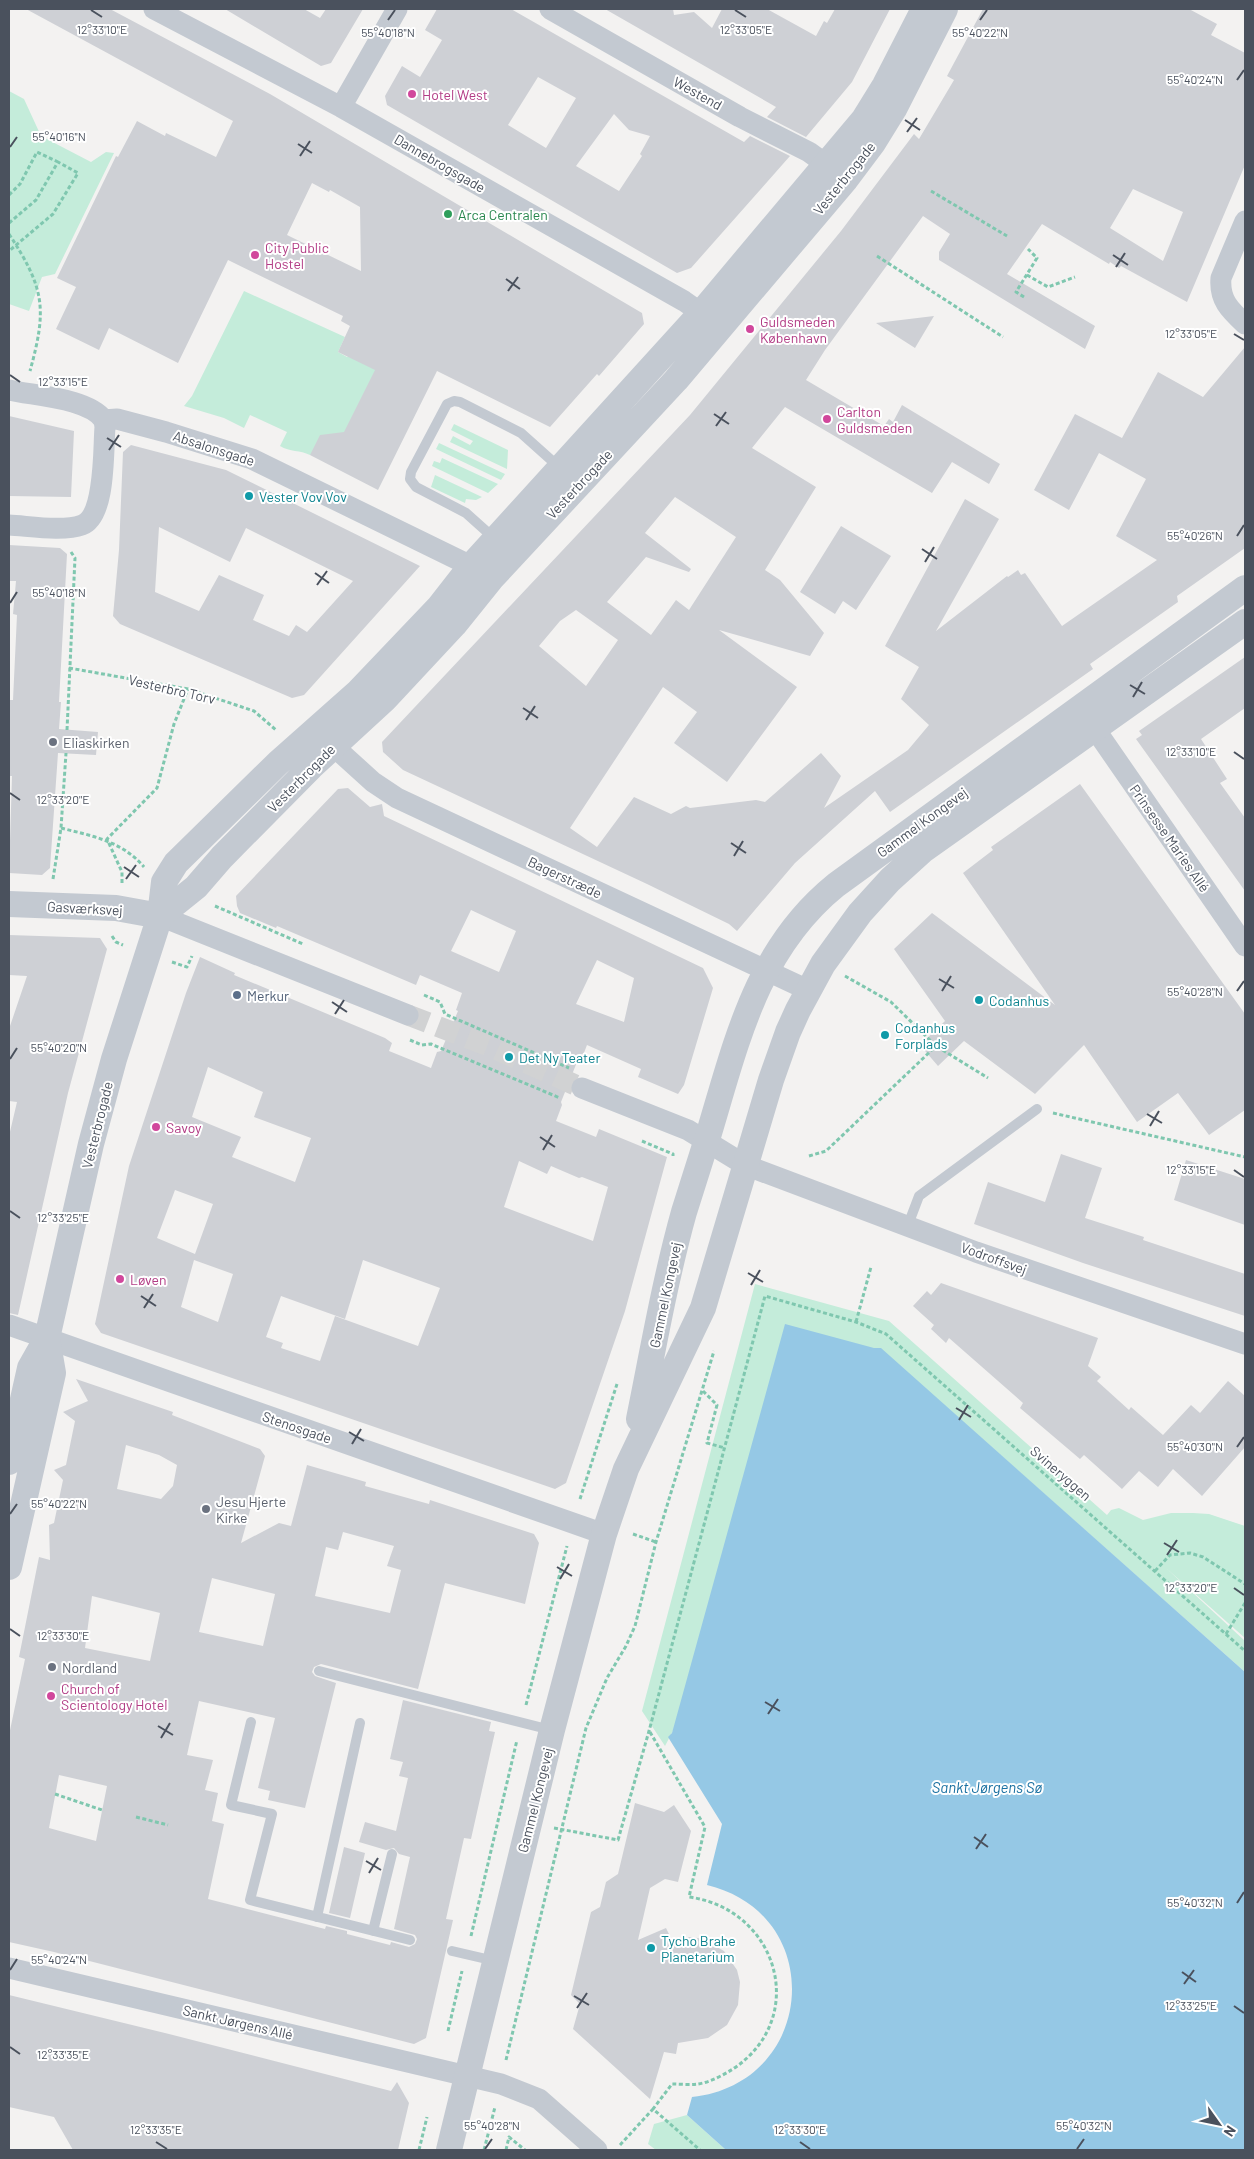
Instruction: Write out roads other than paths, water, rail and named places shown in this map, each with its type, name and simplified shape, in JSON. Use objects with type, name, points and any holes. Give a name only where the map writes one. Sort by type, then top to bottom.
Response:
[{"type":"street","name":"Dannebrogsgade","points":[[154,9],[340,106],[711,320]]},
{"type":"street","points":[[340,106],[397,9]]},
{"type":"street","name":"Westend","points":[[550,9],[740,117],[808,152],[837,172]]},
{"type":"street","name":"Vesterbrogade","points":[[837,172],[924,9]]},
{"type":"street","name":"Vesterbrogade","points":[[160,916],[189,894],[222,857],[333,745],[365,718],[418,665],[454,625],[481,573],[495,540],[561,469],[711,320],[837,172],[884,126],[945,9]]},
{"type":"street","points":[[1245,221],[1221,278],[1220,286],[1224,302],[1229,310],[1245,324]]},
{"type":"street","name":"Vesterbrogade","points":[[9,1462],[30,1368],[47,1338],[104,1097],[138,981],[160,916],[164,882],[176,863],[297,746],[341,709],[383,668],[439,607],[481,573],[676,380],[711,320]]},
{"type":"street","name":"Absalonsgade","points":[[16,391],[78,404],[95,410],[104,420],[116,420],[184,437],[252,459],[481,573]]},
{"type":"street","points":[[9,525],[70,527],[89,521],[96,510],[101,488],[104,420]]},
{"type":"street","name":"Gammel Kongevej","points":[[449,2150],[552,1730],[604,1534],[632,1452],[666,1285],[684,1212],[742,1024],[766,970],[796,922],[821,897],[1245,588]]},
{"type":"street","name":"Gammel Kongevej","points":[[632,1452],[703,1308],[745,1165],[783,1046],[808,990],[823,964],[876,895],[922,851],[1245,622]]},
{"type":"street","points":[[1079,708],[1095,730]]},
{"type":"street","name":"Prinsesse Maries Allé","points":[[1095,730],[1245,946]]},
{"type":"street","points":[[297,746],[321,741],[333,745]]},
{"type":"street","name":"Bagerstræde","points":[[333,745],[373,782],[397,798],[808,990]]},
{"type":"street","name":"Gasværksvej","points":[[9,904],[116,908],[160,916]]},
{"type":"street","points":[[160,916],[408,1015]]},
{"type":"street","points":[[578,1079],[688,1130],[745,1165]]},
{"type":"street","name":"Vodroffsvej","points":[[745,1165],[976,1252],[1245,1344]]},
{"type":"street","name":"Stenosgade","points":[[9,1324],[604,1534]]},
{"type":"street","name":"Vesterbrogade","points":[[9,1567],[53,1373],[47,1338]]},
{"type":"street","name":"Sankt Jørgens Allé","points":[[9,1968],[501,2084],[539,2099],[597,2150]]},
{"type":"lane","points":[[495,540],[471,516],[416,487],[410,478],[411,472],[447,404],[454,401],[460,402],[515,430],[561,469]]},
{"type":"lane","points":[[908,1225],[919,1196],[1037,1109]]},
{"type":"lane","points":[[319,1671],[552,1730]]},
{"type":"lane","points":[[252,1722],[231,1805],[272,1814],[250,1900],[410,1940]]},
{"type":"lane","points":[[317,1917],[360,1723]]},
{"type":"lane","points":[[373,1931],[392,1854]]},
{"type":"lane","points":[[452,1951],[495,1961]]},
{"type":"water","name":"Sankt Jørgens Sø","points":[[785,1324],[874,1348],[881,1348],[1245,1672],[1245,2150],[726,2150],[687,2115],[692,2097],[733,2085],[764,2062],[784,2031],[792,1997],[788,1961],[773,1928],[746,1902],[707,1885],[722,1824],[668,1737],[672,1733]]},
{"type":"tunnel","points":[[408,1015],[491,1047],[582,1088]]},
{"type":"place","name":"Hotel West","points":[[412,94]]},
{"type":"place","name":"Arca Centralen","points":[[448,214]]},
{"type":"place","name":"City Public Hostel","points":[[255,255]]},
{"type":"place","name":"Guldsmeden København","points":[[750,329]]},
{"type":"place","name":"Carlton Guldsmeden","points":[[827,419]]},
{"type":"place","name":"Vester Vov Vov","points":[[249,496]]},
{"type":"place","name":"Eliaskirken","points":[[53,742]]},
{"type":"place","name":"Merkur","points":[[237,995]]},
{"type":"place","name":"Codanhus","points":[[979,1000]]},
{"type":"place","name":"Codanhus Forplads","points":[[885,1035]]},
{"type":"place","name":"Det Ny Teater","points":[[509,1057]]},
{"type":"place","name":"Savoy","points":[[156,1127]]},
{"type":"place","name":"Løven","points":[[120,1279]]},
{"type":"place","name":"Jesu Hjerte Kirke","points":[[206,1509]]},
{"type":"place","name":"Nordland","points":[[52,1667]]},
{"type":"place","name":"Church of Scientology Hotel","points":[[51,1696]]},
{"type":"place","name":"Tycho Brahe Planetarium","points":[[651,1948]]}]
